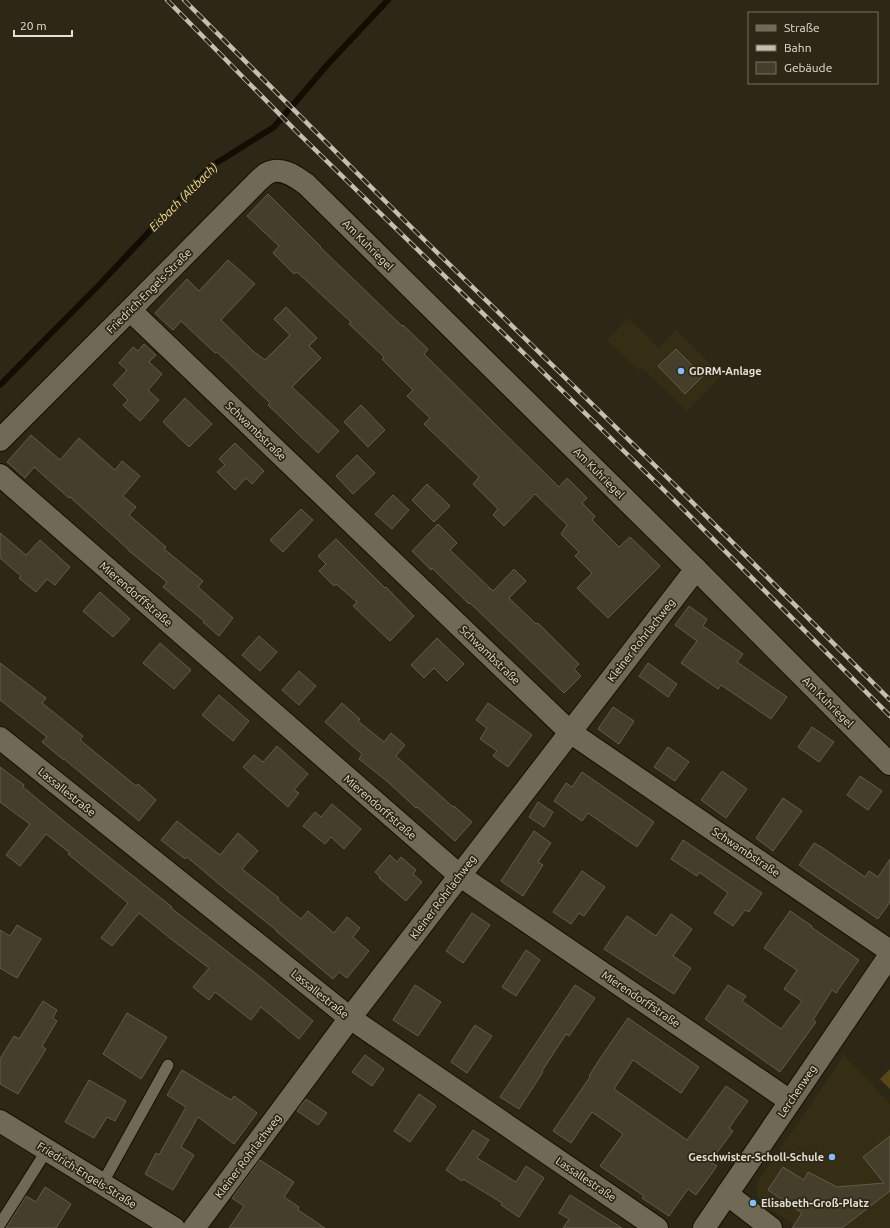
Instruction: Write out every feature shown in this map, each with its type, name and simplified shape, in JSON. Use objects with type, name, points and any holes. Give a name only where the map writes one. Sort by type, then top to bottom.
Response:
[{"type":"street","name":"Friedrich-Engels-Straße","points":[[0,440],[260,179],[269,172],[280,171],[291,174],[306,184]]},
{"type":"street","name":"Am Kuhriegel","points":[[306,184],[696,569],[890,764]]},
{"type":"street","name":"Schwambstraße","points":[[130,310],[570,732],[890,951]]},
{"type":"street","name":"Mierendorffstraße","points":[[0,475],[459,875],[790,1101]]},
{"type":"street","name":"Kleiner Rohrlachweg","points":[[194,1228],[350,1018],[696,569]]},
{"type":"street","name":"Lassallestraße","points":[[0,738],[350,1018],[657,1228]]},
{"type":"street","name":"Lerchenweg","points":[[704,1228],[890,955]]},
{"type":"street","name":"Friedrich-Engels-Straße","points":[[0,1121],[174,1228]]},
{"type":"street","points":[[726,1194],[771,1228]]},
{"type":"lane","points":[[102,1184],[168,1065]]},
{"type":"lane","points":[[0,1224],[47,1150]]},
{"type":"shaded area","points":[[628,318],[659,348],[676,330],[722,375],[687,411],[641,367],[637,370],[607,340]]},
{"type":"shaded area","name":"Geschwister-Scholl-Schule","points":[[844,1055],[890,1104],[890,1228],[798,1228],[759,1199],[757,1195],[758,1181]]},
{"type":"shaded area","points":[[890,1069],[890,1089],[880,1079]]},
{"type":"building","points":[[268,194],[320,247],[428,349],[424,354],[559,487],[567,478],[587,498],[582,503],[595,516],[592,520],[619,547],[630,537],[660,566],[608,618],[577,588],[592,573],[575,556],[579,552],[561,534],[567,525],[535,494],[504,526],[493,515],[498,509],[473,484],[479,477],[424,424],[430,418],[407,396],[413,390],[382,359],[384,357],[349,324],[351,322],[297,272],[294,274],[273,253],[279,246],[247,216]]},
{"type":"building","points":[[228,260],[255,284],[221,320],[253,351],[265,360],[290,335],[274,319],[286,307],[317,338],[309,346],[321,358],[292,387],[339,431],[318,453],[268,405],[270,403],[217,352],[215,353],[181,321],[173,330],[155,313],[187,279],[199,291]]},
{"type":"building","points":[[144,344],[156,355],[149,362],[162,374],[148,390],[159,400],[140,421],[123,405],[128,400],[113,385],[127,370],[119,363],[133,347],[138,351]]},
{"type":"building","name":"GDRM-Anlage","points":[[676,349],[703,376],[685,394],[658,366]]},
{"type":"building","points":[[185,398],[212,424],[189,447],[163,422]]},
{"type":"building","points":[[361,405],[385,430],[368,447],[344,422]]},
{"type":"building","points":[[31,435],[60,460],[79,438],[115,470],[122,461],[140,476],[123,496],[136,507],[129,515],[166,547],[164,549],[203,581],[198,587],[233,618],[219,636],[203,622],[204,621],[163,587],[167,582],[128,550],[70,497],[69,498],[34,467],[25,478],[7,462]]},
{"type":"building","points":[[235,443],[264,471],[252,484],[246,478],[235,490],[217,472],[225,465],[219,459]]},
{"type":"building","points":[[357,455],[375,473],[353,494],[336,476]]},
{"type":"building","points":[[427,484],[450,506],[434,522],[412,500]]},
{"type":"building","points":[[393,495],[409,510],[392,529],[375,514]]},
{"type":"building","points":[[301,509],[313,520],[283,552],[270,540]]},
{"type":"building","points":[[438,524],[457,543],[450,550],[493,591],[514,569],[526,581],[509,598],[536,624],[538,623],[579,664],[574,669],[581,676],[564,693],[470,603],[469,604],[432,568],[431,570],[412,551]]},
{"type":"building","points":[[0,533],[26,555],[40,540],[70,567],[55,585],[47,579],[36,592],[19,578],[21,576],[0,558]]},
{"type":"building","points":[[336,539],[414,616],[390,641],[353,606],[357,602],[336,584],[334,586],[319,571],[326,564],[318,556]]},
{"type":"building","points":[[100,592],[130,619],[113,637],[83,611]]},
{"type":"building","points":[[689,606],[707,619],[703,626],[743,654],[737,662],[787,697],[771,719],[721,685],[718,689],[681,663],[697,641],[675,625]]},
{"type":"building","points":[[259,636],[277,652],[260,671],[242,655]]},
{"type":"building","points":[[437,638],[464,664],[447,681],[434,668],[424,678],[411,665]]},
{"type":"building","points":[[160,643],[191,670],[174,689],[143,663]]},
{"type":"building","points":[[0,663],[46,698],[42,703],[83,736],[80,740],[136,786],[138,784],[156,800],[139,821],[42,742],[47,737],[0,700]]},
{"type":"building","points":[[648,663],[677,684],[668,697],[639,676]]},
{"type":"building","points":[[299,671],[316,686],[299,705],[282,690]]},
{"type":"building","points":[[219,695],[249,721],[233,741],[202,715]]},
{"type":"building","points":[[342,703],[360,719],[358,721],[384,742],[391,733],[405,745],[396,756],[472,822],[455,841],[388,782],[359,759],[362,754],[325,722]]},
{"type":"building","points":[[488,703],[532,735],[508,767],[493,756],[497,751],[480,739],[487,728],[476,720]]},
{"type":"building","points":[[613,707],[634,721],[619,744],[598,729]]},
{"type":"building","points":[[812,727],[834,742],[819,762],[798,747]]},
{"type":"building","points":[[277,746],[308,774],[294,790],[299,793],[288,807],[243,767],[254,755],[263,762]]},
{"type":"building","points":[[668,747],[689,762],[675,781],[654,767]]},
{"type":"building","points":[[0,767],[24,785],[23,787],[65,822],[172,907],[171,908],[259,976],[313,1021],[299,1039],[261,1007],[251,1020],[215,992],[209,1000],[193,987],[209,968],[139,913],[112,946],[101,938],[128,903],[46,834],[20,866],[6,855],[30,824],[0,802]]},
{"type":"building","points":[[722,771],[747,789],[726,818],[701,800]]},
{"type":"building","points":[[582,772],[654,822],[637,847],[588,813],[582,821],[554,801],[566,783],[572,787]]},
{"type":"building","points":[[860,776],[882,791],[868,810],[847,795]]},
{"type":"building","points":[[783,798],[802,811],[773,851],[756,838]]},
{"type":"building","points":[[538,802],[553,812],[544,827],[529,817]]},
{"type":"building","points":[[332,804],[361,829],[344,849],[331,837],[325,844],[303,826],[315,812],[321,817]]},
{"type":"building","points":[[177,821],[220,855],[238,833],[258,851],[242,869],[279,898],[278,900],[301,919],[308,911],[334,933],[347,917],[360,928],[353,937],[369,951],[347,978],[339,972],[333,979],[187,857],[185,859],[161,840]]},
{"type":"building","points":[[534,831],[551,843],[538,862],[543,865],[523,896],[501,881]]},
{"type":"building","points":[[683,840],[762,893],[749,912],[745,910],[733,926],[714,913],[728,893],[699,872],[697,876],[671,859]]},
{"type":"building","points":[[814,843],[865,877],[869,871],[878,877],[890,859],[890,902],[878,919],[799,865]]},
{"type":"building","points":[[390,855],[397,862],[401,857],[416,870],[413,874],[422,882],[406,901],[379,878],[380,877],[375,872]]},
{"type":"building","points":[[582,871],[605,887],[584,916],[579,913],[571,924],[553,912]]},
{"type":"building","points":[[790,911],[859,960],[836,993],[832,990],[813,1020],[816,1022],[780,1072],[705,1019],[728,985],[746,996],[742,1001],[781,1029],[802,1001],[784,989],[797,970],[764,948]]},
{"type":"building","points":[[472,913],[490,925],[463,963],[446,951]]},
{"type":"building","points":[[671,914],[692,929],[673,956],[691,968],[674,994],[604,949],[627,916],[656,936]]},
{"type":"building","points":[[17,925],[41,939],[17,978],[0,968],[0,930],[10,936]]},
{"type":"building","points":[[526,950],[540,960],[516,996],[502,987]]},
{"type":"building","points":[[415,985],[441,1002],[418,1036],[393,1020]]},
{"type":"building","points":[[575,985],[595,998],[569,1036],[566,1034],[519,1109],[500,1097]]},
{"type":"building","points":[[43,1001],[57,1010],[53,1018],[57,1021],[42,1046],[46,1049],[18,1094],[0,1084],[0,1059],[14,1036],[19,1039]]},
{"type":"building","points":[[127,1013],[167,1037],[141,1079],[103,1054]]},
{"type":"building","points":[[628,1018],[699,1067],[681,1093],[633,1060],[614,1089],[687,1140],[726,1086],[748,1101],[729,1128],[733,1131],[710,1162],[717,1166],[696,1195],[688,1189],[669,1216],[642,1198],[644,1196],[600,1166],[623,1134],[592,1112],[571,1143],[553,1131]]},
{"type":"building","points":[[475,1025],[492,1036],[467,1073],[451,1062]]},
{"type":"building","points":[[365,1055],[384,1069],[372,1086],[352,1072]]},
{"type":"building","points":[[182,1070],[231,1100],[234,1096],[257,1113],[234,1144],[198,1117],[181,1147],[194,1155],[173,1190],[145,1174],[156,1153],[159,1155],[186,1107],[167,1095]]},
{"type":"building","points":[[89,1080],[126,1101],[115,1121],[107,1117],[94,1138],[65,1122]]},
{"type":"building","points":[[419,1094],[436,1106],[410,1142],[394,1131]]},
{"type":"building","points":[[306,1099],[327,1113],[318,1125],[297,1111]]},
{"type":"building","points":[[473,1130],[489,1140],[477,1158],[516,1182],[526,1166],[544,1178],[519,1217],[501,1205],[502,1203],[463,1179],[462,1181],[446,1170]]},
{"type":"building","points":[[890,1136],[890,1191],[842,1228],[792,1228],[802,1213],[768,1190],[783,1167],[804,1180],[808,1172],[837,1187],[884,1183],[863,1157]]},
{"type":"building","points":[[260,1160],[294,1182],[284,1197],[299,1207],[298,1210],[325,1228],[229,1228],[244,1206],[232,1198]]},
{"type":"building","points":[[45,1187],[71,1204],[56,1228],[6,1228],[26,1196],[36,1202]]},
{"type":"building","points":[[570,1195],[622,1228],[563,1228],[569,1219],[559,1213]]},
{"type":"waterway","name":"Eisbach (Altbach)","points":[[0,385],[99,285],[210,167],[274,127],[328,64],[388,0]]},
{"type":"railway","points":[[167,0],[298,133],[671,497],[890,716]]},
{"type":"railway","points":[[184,0],[407,223],[679,489],[890,700]]},
{"type":"place","name":"GDRM-Anlage","points":[[681,371]]},
{"type":"place","name":"Geschwister-Scholl-Schule","points":[[832,1157]]},
{"type":"place","name":"Elisabeth-Groß-Platz","points":[[753,1203]]}]
